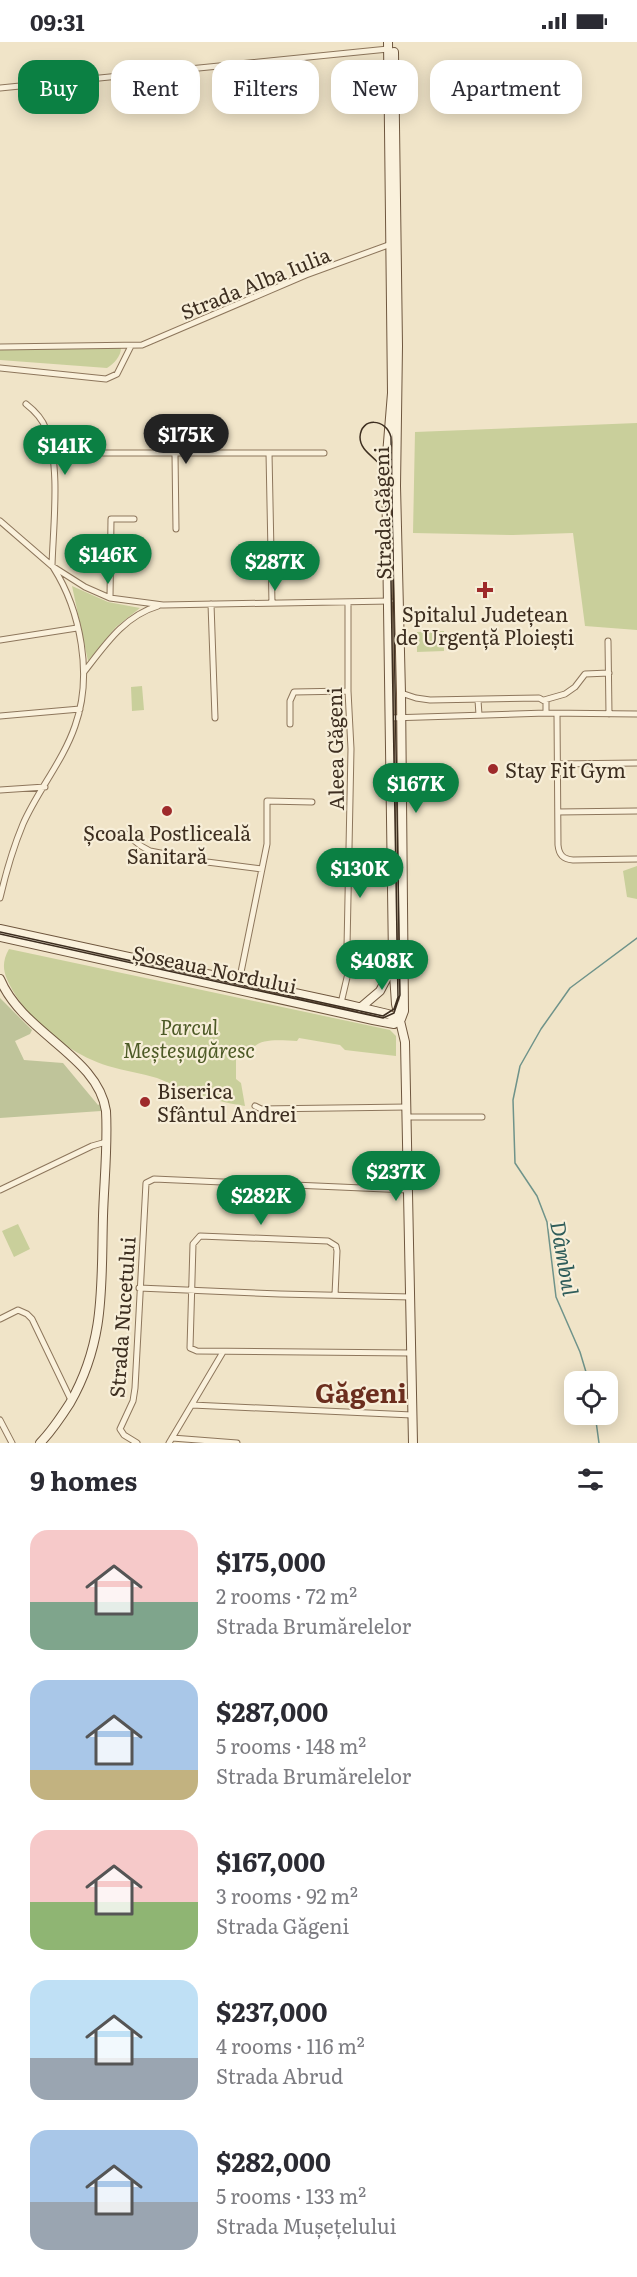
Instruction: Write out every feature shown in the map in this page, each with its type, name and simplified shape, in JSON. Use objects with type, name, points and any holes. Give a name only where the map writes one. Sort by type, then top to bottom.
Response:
[{"type":"main road","name":"Strada Găgeni","points":[[390,44],[396,486],[390,718],[393,958],[396,994],[405,1042],[413,1443]]},
{"type":"main road","name":"Strada Găgeni","points":[[390,44],[394,414]]},
{"type":"main road","name":"Strada Găgeni","points":[[393,601],[402,718],[404,1011],[400,1020]]},
{"type":"main road","name":"Șoseaua Nordului","points":[[0,929],[202,973],[207,970],[235,976],[240,980],[375,1011],[400,1020]]},
{"type":"main road","name":"Șoseaua Nordului","points":[[0,937],[373,1020],[394,1024],[400,1020]]},
{"type":"main road","points":[[360,1008],[385,984],[392,970],[393,958]]},
{"type":"main road","points":[[0,979],[16,1006],[31,1022],[83,1067],[92,1078],[105,1105],[106,1142],[99,1321],[85,1374],[54,1427],[40,1443]]},
{"type":"main road","points":[[375,1011],[384,1009],[396,994]]},
{"type":"street","points":[[0,88],[390,44]]},
{"type":"street","name":"Strada Alba Iulia","points":[[0,347],[142,345],[306,275],[391,244]]},
{"type":"street","points":[[0,368],[106,379],[117,374],[131,346]]},
{"type":"street","points":[[0,898],[3,877],[24,822],[45,787],[75,727],[80,709],[84,672],[77,628],[62,582],[52,566],[53,452],[41,418],[26,404]]},
{"type":"street","points":[[103,453],[324,453]]},
{"type":"street","points":[[269,453],[272,603]]},
{"type":"street","points":[[175,454],[176,529]]},
{"type":"street","points":[[110,598],[111,519],[134,519]]},
{"type":"street","points":[[0,521],[52,566],[85,587],[110,598],[163,605],[393,601]]},
{"type":"street","name":"Aleea Găgeni","points":[[341,1003],[349,962],[347,947],[351,749],[348,691],[348,602]]},
{"type":"street","points":[[211,604],[215,718]]},
{"type":"street","points":[[84,672],[122,626],[144,611],[163,605]]},
{"type":"street","points":[[0,640],[77,628]]},
{"type":"street","points":[[608,641],[609,714]]},
{"type":"street","points":[[401,693],[430,700],[539,698],[544,700],[564,694],[575,687],[585,674],[609,673]]},
{"type":"street","points":[[290,724],[290,701],[294,692],[348,691]]},
{"type":"street","points":[[478,700],[478,715]]},
{"type":"street","points":[[544,700],[546,713]]},
{"type":"street","points":[[0,716],[80,709]]},
{"type":"street","points":[[390,718],[546,713],[637,714]]},
{"type":"street","points":[[557,714],[558,849],[561,855],[573,860],[637,859]]},
{"type":"street","points":[[557,764],[637,763]]},
{"type":"street","points":[[0,790],[45,787]]},
{"type":"street","points":[[238,990],[267,844],[267,801],[312,802]]},
{"type":"street","points":[[558,812],[637,811]]},
{"type":"street","points":[[126,834],[150,851],[207,862],[262,869]]},
{"type":"street","points":[[255,1106],[261,1109],[407,1107]]},
{"type":"street","points":[[407,1117],[482,1117]]},
{"type":"street","points":[[0,1190],[92,1146],[106,1142]]},
{"type":"street","name":"Strada Nucetului","points":[[137,1443],[124,1435],[120,1429],[134,1396],[146,1183],[154,1179],[409,1190]]},
{"type":"street","points":[[335,1295],[337,1251],[333,1243],[324,1240],[200,1236],[193,1244],[190,1348],[194,1351],[223,1352],[411,1353]]},
{"type":"street","points":[[139,1287],[411,1297]]},
{"type":"street","points":[[0,1319],[18,1311],[27,1314],[32,1319],[71,1400]]},
{"type":"street","points":[[223,1352],[171,1440],[237,1443]]},
{"type":"street","points":[[192,1405],[412,1415]]},
{"type":"street","points":[[0,1420],[12,1443]]},
{"type":"green space","points":[[0,345],[121,348],[117,360],[107,368],[0,360]]},
{"type":"green space","points":[[637,423],[637,630],[585,626],[573,533],[513,535],[413,533],[415,432]]},
{"type":"green space","points":[[72,586],[108,602],[140,608],[116,627],[88,661]]},
{"type":"green space","points":[[444,631],[444,651],[417,652],[417,632]]},
{"type":"green space","points":[[142,686],[144,710],[132,711],[131,687]]},
{"type":"green space","points":[[637,866],[637,899],[627,897],[623,871]]},
{"type":"green space","name":"Parcul Meșteșugăresc","points":[[9,949],[390,1030],[396,1036],[396,1056],[345,1050],[340,1045],[299,1038],[297,1041],[264,1042],[258,1044],[250,1053],[236,1054],[236,1079],[241,1083],[245,1106],[208,1098],[157,1078],[94,1061],[54,1037],[31,1015],[10,985],[5,975],[4,965]]},
{"type":"green space","points":[[0,998],[32,1030],[30,1034],[15,1041],[24,1060],[63,1063],[98,1105],[100,1104],[101,1111],[0,1118]]},
{"type":"green space","points":[[18,1224],[30,1249],[14,1257],[2,1231]]},
{"type":"waterway","name":"Dâmbul","points":[[586,1371],[556,1297],[547,1222],[537,1196],[515,1163],[513,1100],[520,1066],[541,1029],[570,988],[637,938]]},
{"type":"waterway","name":"Dâmbul","points":[[597,1425],[599,1443]]},
{"type":"tram line","points":[[0,932],[383,1016],[394,1009],[398,997],[390,522],[386,510],[384,471],[363,447],[360,437],[361,430],[369,423],[374,422],[384,426],[391,437],[400,995],[394,1013],[383,1018],[0,934]]},
{"type":"place","name":"Spitalul Județean de Urgență Ploiești","points":[[485,590]]},
{"type":"place","name":"Stay Fit Gym","points":[[493,769]]},
{"type":"place","name":"Școala Postliceală Sanitară","points":[[167,811]]},
{"type":"place","name":"Biserica Sfântul Andrei","points":[[145,1102]]},
{"type":"district","name":"Găgeni","points":[[361,1391]]}]
